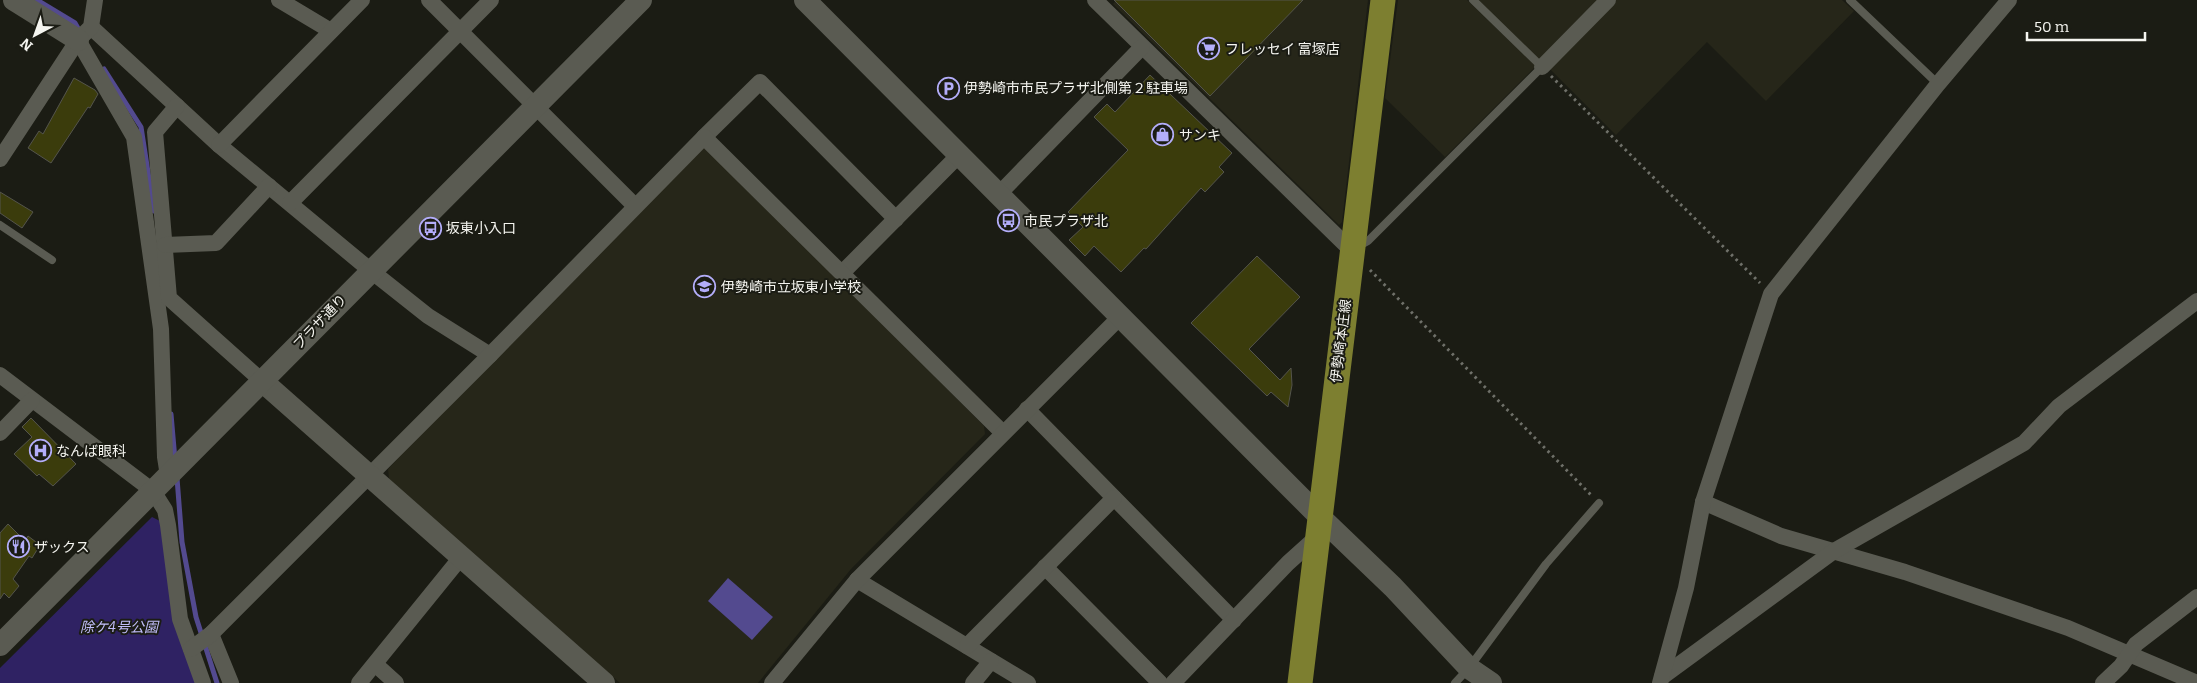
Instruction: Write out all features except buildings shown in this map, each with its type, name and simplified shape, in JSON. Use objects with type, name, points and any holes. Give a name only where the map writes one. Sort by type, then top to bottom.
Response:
[{"type":"main road","name":"伊勢崎本庄線","points":[[1300,683],[1351,250],[1383,0]]},
{"type":"street","points":[[14,0],[84,33],[177,106],[220,145],[370,270],[428,316],[490,355]]},
{"type":"street","points":[[0,159],[84,33],[95,0]]},
{"type":"street","points":[[279,0],[331,31]]},
{"type":"street","points":[[220,145],[362,0]]},
{"type":"street","points":[[429,0],[635,206]]},
{"type":"street","points":[[290,203],[491,0]]},
{"type":"street","name":"プラザ通り","points":[[0,645],[370,270],[641,0]]},
{"type":"street","points":[[806,0],[1121,316],[1319,527],[1393,587],[1462,676],[1491,683]]},
{"type":"street","points":[[1095,0],[1351,250]]},
{"type":"street","points":[[1542,67],[1608,0]]},
{"type":"street","points":[[1661,680],[1686,588],[1703,502],[1771,294],[1938,84],[2009,0]]},
{"type":"street","points":[[84,33],[134,138],[161,329],[165,457],[160,483],[180,619],[203,683]]},
{"type":"street","points":[[999,194],[1142,47]]},
{"type":"street","points":[[190,649],[211,634],[760,82],[896,219]]},
{"type":"street","points":[[177,106],[155,132],[169,298],[604,683]]},
{"type":"street","points":[[704,137],[1003,432]]},
{"type":"street","points":[[842,274],[959,155]]},
{"type":"street","points":[[165,245],[216,243],[269,186]]},
{"type":"street","points":[[1661,680],[1834,551],[2024,444],[2059,406],[2197,301]]},
{"type":"street","points":[[772,683],[857,580],[1121,316]]},
{"type":"street","points":[[0,375],[32,400],[160,483]]},
{"type":"street","points":[[0,433],[32,400]]},
{"type":"street","points":[[1027,410],[1234,620]]},
{"type":"street","points":[[967,646],[1114,498]]},
{"type":"street","points":[[1703,502],[1771,532],[1905,572],[2038,617],[2197,683]]},
{"type":"street","points":[[1174,683],[1288,563],[1319,527]]},
{"type":"street","points":[[359,683],[462,556]]},
{"type":"street","points":[[1045,567],[1160,683]]},
{"type":"street","points":[[857,580],[1028,683]]},
{"type":"street","points":[[2103,683],[2130,655],[2136,644],[2197,597]]},
{"type":"street","points":[[211,634],[231,683]]},
{"type":"street","points":[[973,683],[991,661]]},
{"type":"street","points":[[375,664],[396,683]]},
{"type":"lane","points":[[1351,250],[1368,241],[1542,67],[1472,0]]},
{"type":"lane","points":[[1850,0],[1938,84]]},
{"type":"lane","points":[[0,225],[52,260]]},
{"type":"lane","points":[[1462,676],[1546,564],[1599,504]]},
{"type":"path","points":[[1542,67],[1771,294]]},
{"type":"path","points":[[1351,250],[1599,504]]},
{"type":"shaded area","points":[[1116,0],[1368,0],[1342,222],[1339,225],[1113,4]]},
{"type":"shaded area","points":[[1398,0],[1467,0],[1536,66],[1445,157],[1385,98]]},
{"type":"shaded area","points":[[1477,0],[1603,0],[1542,62]]},
{"type":"shaded area","points":[[1614,0],[1842,0],[1854,11],[1766,101],[1707,42],[1616,135],[1548,67]]},
{"type":"shaded area","name":"伊勢崎市立坂東小学校","points":[[699,148],[709,149],[984,426],[985,434],[851,569],[758,683],[620,683],[389,479],[388,469]]},
{"type":"shaded area","points":[[728,578],[773,617],[752,640],[708,601]]},
{"type":"green space","name":"除ケ4号公園","points":[[152,517],[162,522],[196,683],[0,683],[0,668]]},
{"type":"waterway","points":[[37,0],[75,23],[79,30]]},
{"type":"waterway","points":[[104,69],[141,127],[154,211]]},
{"type":"waterway","points":[[171,414],[175,460]]},
{"type":"waterway","points":[[177,478],[182,542],[196,617],[217,683]]},
{"type":"place","name":"フレッセイ 富塚店","points":[[1209,49]]},
{"type":"place","name":"伊勢崎市市民プラザ北側第２駐車場","points":[[948,88]]},
{"type":"place","name":"サンキ","points":[[1163,135]]},
{"type":"place","name":"市民プラザ北","points":[[1008,221]]},
{"type":"place","name":"坂東小入口","points":[[430,228]]},
{"type":"place","name":"伊勢崎市立坂東小学校","points":[[705,287]]},
{"type":"place","name":"なんば眼科","points":[[40,451]]},
{"type":"place","name":"ザックス","points":[[18,547]]}]
